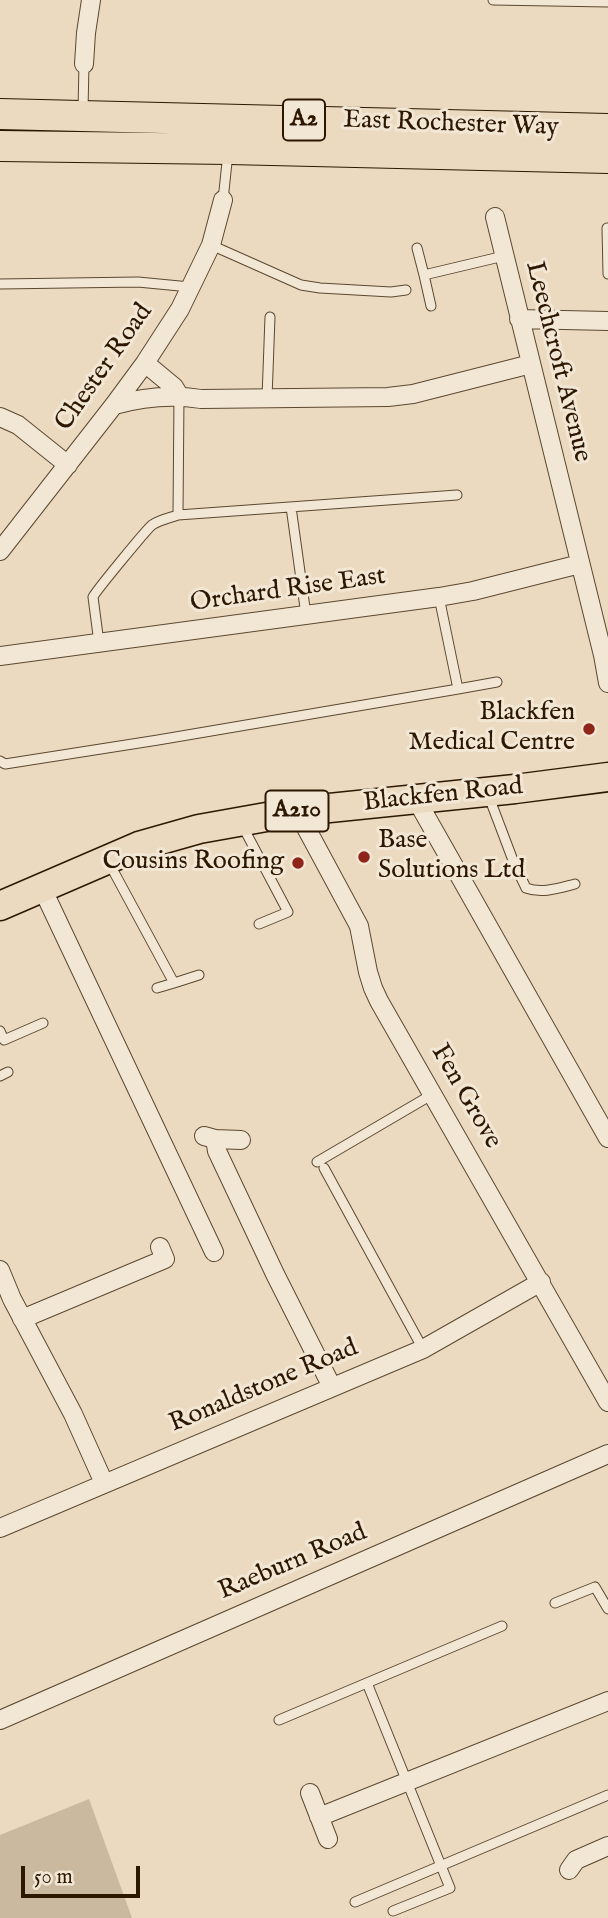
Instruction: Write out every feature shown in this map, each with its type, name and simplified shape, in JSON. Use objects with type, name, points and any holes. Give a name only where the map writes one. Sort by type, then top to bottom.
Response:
[{"type":"highway","name":"East Rochester Way","points":[[0,114],[608,129]]},
{"type":"highway","name":"East Rochester Way","points":[[0,146],[608,158]]},
{"type":"main road","name":"Blackfen Road","points":[[0,906],[163,838],[240,820],[297,811],[604,780]]},
{"type":"street","points":[[84,64],[91,0]]},
{"type":"street","name":"Chester Road","points":[[0,551],[114,405],[180,309],[215,236],[223,200]]},
{"type":"street","name":"Leechcroft Avenue","points":[[495,217],[608,683]]},
{"type":"street","points":[[519,319],[608,321]]},
{"type":"street","points":[[145,363],[174,387],[179,395]]},
{"type":"street","points":[[114,405],[141,398],[179,395],[201,399],[388,397],[413,394],[531,364]]},
{"type":"street","points":[[0,417],[18,425],[68,465]]},
{"type":"street","name":"Orchard Rise East","points":[[0,656],[439,597],[580,564]]},
{"type":"street","points":[[416,799],[608,1138]]},
{"type":"street","name":"Fen Grove","points":[[297,811],[359,926],[368,972],[376,993],[608,1402]]},
{"type":"street","points":[[42,888],[214,1252]]},
{"type":"street","points":[[241,1140],[210,1138],[332,1387]]},
{"type":"street","points":[[22,1319],[165,1259],[160,1247]]},
{"type":"street","points":[[0,1270],[10,1296],[73,1414],[104,1483]]},
{"type":"street","name":"Ronaldstone Road","points":[[0,1528],[423,1349],[541,1282]]},
{"type":"street","name":"Raeburn Road","points":[[0,1720],[608,1454]]},
{"type":"street","points":[[319,1816],[608,1701]]},
{"type":"street","points":[[310,1793],[328,1839]]},
{"type":"street","points":[[569,1870],[576,1860],[608,1846]]},
{"type":"lane","points":[[493,0],[608,2]]},
{"type":"lane","points":[[83,116],[84,64]]},
{"type":"lane","points":[[223,200],[229,149]]},
{"type":"lane","points":[[607,228],[608,274]]},
{"type":"lane","points":[[211,245],[300,285],[379,291],[406,290]]},
{"type":"lane","points":[[417,248],[431,306]]},
{"type":"lane","points":[[424,275],[504,256]]},
{"type":"lane","points":[[0,284],[138,282],[191,287]]},
{"type":"lane","points":[[267,398],[270,317]]},
{"type":"lane","points":[[178,515],[179,395]]},
{"type":"lane","points":[[99,643],[93,597],[95,592],[150,527],[158,522],[178,515],[457,495]]},
{"type":"lane","points":[[291,507],[306,615]]},
{"type":"lane","points":[[439,597],[458,689]]},
{"type":"lane","points":[[0,761],[5,764],[31,760],[497,682]]},
{"type":"lane","points":[[487,792],[526,888],[545,891],[575,884]]},
{"type":"lane","points":[[240,820],[288,912],[259,924]]},
{"type":"lane","points":[[108,859],[174,983]]},
{"type":"lane","points":[[157,988],[199,975]]},
{"type":"lane","points":[[0,1031],[4,1040],[43,1023]]},
{"type":"lane","points":[[423,1349],[320,1165],[433,1094]]},
{"type":"lane","points":[[555,1603],[595,1587],[608,1609]]},
{"type":"lane","points":[[279,1720],[502,1626]]},
{"type":"lane","points":[[367,1682],[450,1888],[393,1911]]},
{"type":"lane","points":[[355,1902],[608,1795]]},
{"type":"shaded area","points":[[89,1799],[132,1918],[0,1918],[0,1835]]},
{"type":"place","name":"Blackfen Medical Centre","points":[[589,729]]},
{"type":"place","name":"Base Solutions Ltd","points":[[364,857]]},
{"type":"place","name":"Cousins Roofing","points":[[298,863]]}]
